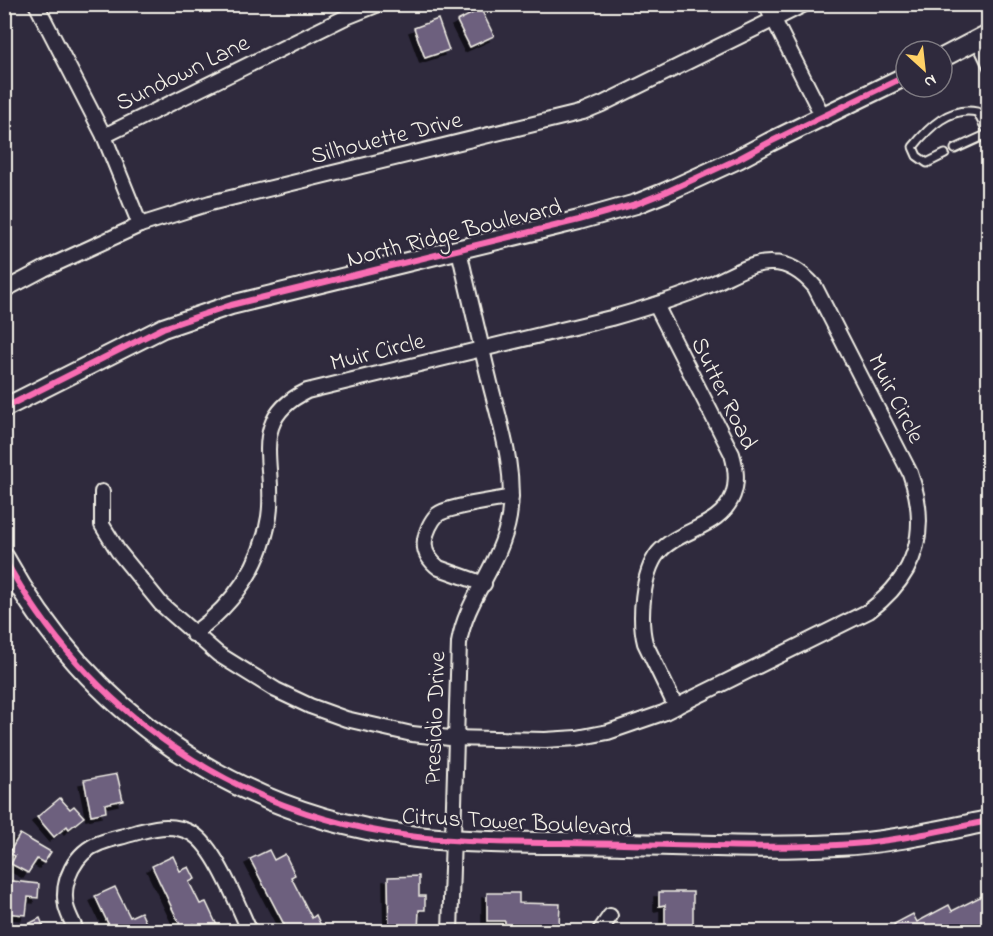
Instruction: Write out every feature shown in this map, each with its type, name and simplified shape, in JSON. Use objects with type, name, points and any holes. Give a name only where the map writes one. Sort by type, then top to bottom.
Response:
[{"type":"main road","name":"Citrus Tower Boulevard","points":[[4,558],[39,615],[63,647],[90,677],[133,717],[192,759],[264,797],[328,820],[409,836],[453,840],[708,846],[837,846],[937,832],[988,821]]},
{"type":"street","points":[[36,4],[104,136],[140,225]]},
{"type":"street","name":"Sundown Lane","points":[[104,136],[344,18],[379,4]]},
{"type":"street","points":[[766,4],[823,117]]},
{"type":"street","name":"Silhouette Drive","points":[[4,290],[140,225],[210,203],[583,112],[805,4]]},
{"type":"street","points":[[954,52],[982,38]]},
{"type":"street","name":"North Ridge Boulevard","points":[[4,408],[163,328],[192,317],[231,305],[459,250],[636,204],[738,159],[894,82]]},
{"type":"street","name":"Presidio Drive","points":[[450,932],[459,643],[466,615],[497,559],[504,539],[511,497],[508,459],[459,250]]},
{"type":"street","name":"Muir Circle","points":[[102,492],[102,525],[141,581],[193,634],[250,675],[310,706],[346,719],[382,728],[412,734],[456,738],[545,740],[577,738],[639,723],[676,707],[869,611],[884,600],[901,580],[913,557],[918,541],[920,509],[910,474],[815,287],[796,269],[773,263],[760,264],[656,305],[307,391],[294,398],[283,407],[272,422],[267,440],[271,496],[269,516],[258,556],[238,592],[223,610],[193,634]]},
{"type":"street","name":"Sutter Road","points":[[656,305],[732,454],[737,478],[730,501],[723,512],[713,520],[666,545],[651,564],[646,576],[642,632],[645,643],[676,707]]},
{"type":"street","points":[[484,584],[439,568],[433,563],[425,548],[425,539],[431,522],[444,511],[511,497]]},
{"type":"street","points":[[77,932],[66,907],[65,895],[66,882],[78,858],[87,849],[99,843],[154,828],[168,827],[192,834],[210,851],[250,932]]},
{"type":"street","points":[[600,932],[610,916]]},
{"type":"lane","points":[[982,38],[988,68]]},
{"type":"lane","points":[[945,154],[927,163],[917,156],[913,147],[928,128],[949,115],[965,110],[977,112],[988,134],[955,149]]},
{"type":"building","points":[[481,9],[494,36],[470,47],[457,21]]},
{"type":"building","points":[[438,19],[449,50],[425,58],[414,28]]},
{"type":"building","points":[[117,774],[123,800],[105,804],[106,812],[91,815],[84,780]]},
{"type":"building","points":[[60,798],[70,809],[74,806],[84,817],[69,829],[67,826],[54,837],[37,817]]},
{"type":"building","points":[[20,834],[51,852],[44,863],[37,859],[28,873],[11,864],[15,856],[9,853]]},
{"type":"building","points":[[269,850],[274,860],[285,854],[295,875],[291,877],[312,918],[316,915],[324,932],[288,932],[250,859]]},
{"type":"building","points":[[173,856],[180,871],[189,867],[195,879],[189,882],[200,904],[206,902],[220,932],[198,932],[194,924],[182,929],[152,866]]},
{"type":"building","points":[[419,876],[419,896],[425,896],[425,910],[419,910],[418,932],[389,932],[388,877]]},
{"type":"building","points":[[4,880],[39,884],[38,898],[28,897],[26,915],[4,913]]},
{"type":"building","points":[[115,887],[130,917],[141,912],[150,932],[112,932],[95,896]]},
{"type":"building","points":[[659,892],[693,892],[693,925],[665,926],[665,905],[659,906]]},
{"type":"building","points":[[487,893],[519,893],[519,903],[560,904],[559,926],[519,925],[519,928],[505,928],[505,921],[487,921]]},
{"type":"building","points":[[988,893],[988,912],[984,914],[988,924],[974,932],[948,932],[947,928],[940,932],[898,932],[894,924],[913,914],[917,922],[949,905],[952,911]]},
{"type":"building","points":[[40,918],[46,932],[13,932]]},
{"type":"cycle path","points":[[4,408],[163,328],[231,305],[636,204],[738,159],[894,82]]},
{"type":"cycle path","points":[[4,558],[38,613],[78,663],[123,708],[173,746],[227,779],[284,805],[345,824],[409,836],[462,841],[784,847],[875,842],[988,821]]}]
